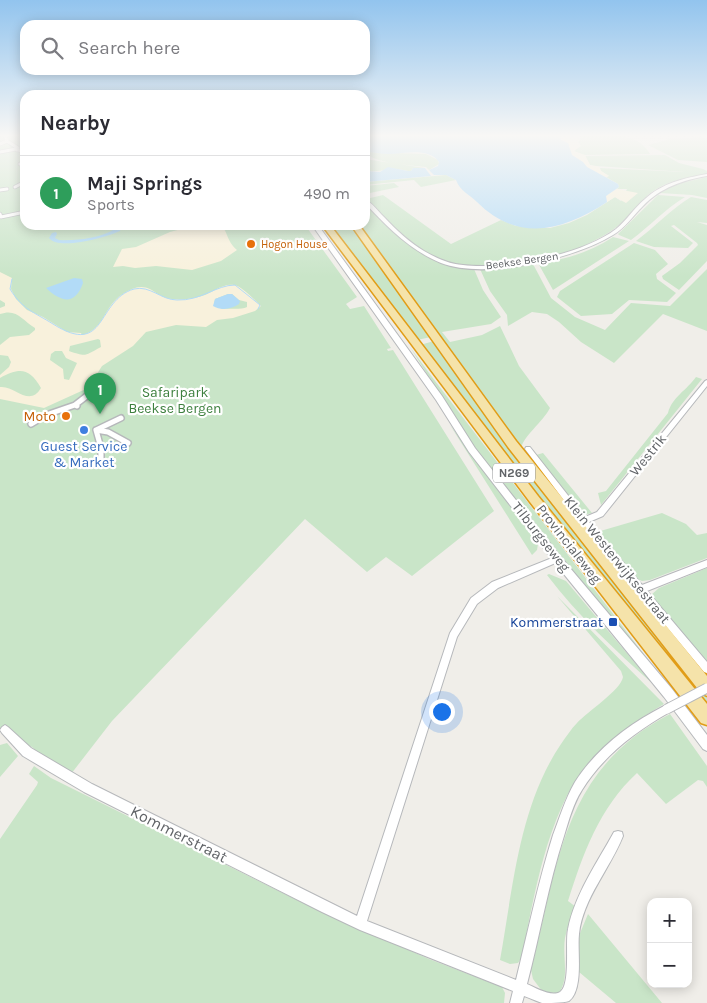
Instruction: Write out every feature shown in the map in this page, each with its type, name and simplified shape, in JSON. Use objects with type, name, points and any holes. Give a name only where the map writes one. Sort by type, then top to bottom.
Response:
[{"type":"highway","name":"Provincialeweg","points":[[330,230],[534,499],[707,717]]},
{"type":"highway","name":"Provincialeweg","points":[[359,230],[512,444],[707,688]]},
{"type":"street","name":"Beekse Bergen","points":[[370,206],[418,249],[448,264],[477,268],[557,258],[587,247],[621,227],[654,194],[674,183]]},
{"type":"street","points":[[15,187],[20,184]]},
{"type":"street","points":[[0,190],[7,189]]},
{"type":"street","points":[[0,214],[1,218],[5,218],[20,214]]},
{"type":"street","name":"Tilburgseweg","points":[[319,230],[439,398],[472,450],[557,559],[668,693],[707,744]]},
{"type":"street","name":"Westrik","points":[[584,521],[600,514],[707,382]]},
{"type":"street","points":[[31,424],[40,416],[54,414],[76,406],[88,395],[111,384]]},
{"type":"street","points":[[96,430],[121,418]]},
{"type":"street","points":[[96,430],[108,432],[128,443]]},
{"type":"street","points":[[96,430],[101,448],[101,460]]},
{"type":"street","name":"Klein Westerwijksestraat","points":[[528,449],[584,521],[707,669]]},
{"type":"street","points":[[360,924],[415,759],[453,636],[474,601],[495,585],[557,559]]},
{"type":"street","points":[[640,589],[707,563]]},
{"type":"street","points":[[516,1003],[548,866],[571,799],[592,768],[616,745],[647,720],[707,688]]},
{"type":"street","name":"Kommerstraat","points":[[5,730],[27,752],[88,788],[360,924],[551,1000],[562,998],[569,992],[573,928],[582,906],[618,836]]},
{"type":"green space","name":"Safaripark Beekse Bergen","points":[[0,183],[20,183],[20,230],[309,230],[357,297],[346,304],[350,309],[364,306],[391,348],[387,349],[388,351],[393,350],[494,511],[412,576],[386,557],[367,572],[305,519],[112,721],[71,774],[43,757],[32,747],[0,731]]},
{"type":"green space","points":[[394,183],[399,187],[370,193],[370,185]]},
{"type":"green space","points":[[417,183],[442,183],[421,187]]},
{"type":"green space","points":[[616,183],[670,183],[647,196],[624,221],[590,243],[556,257],[511,264],[462,265],[436,257],[408,239],[370,203],[370,198],[383,195],[451,244],[501,220],[516,226],[550,228],[569,223],[587,215],[615,197],[621,201],[627,189],[617,189],[619,187]]},
{"type":"green space","points":[[707,183],[707,198],[660,193],[677,184]]},
{"type":"green space","points":[[658,195],[685,197],[631,240],[618,234]]},
{"type":"green space","points":[[691,197],[707,200],[707,223],[697,222],[707,225],[707,261],[679,290],[663,279],[662,276],[680,263],[698,245],[697,243],[674,225],[671,226],[693,243],[688,248],[654,247],[636,241]]},
{"type":"green space","points":[[370,208],[400,238],[427,257],[442,263],[474,269],[483,290],[501,317],[491,324],[442,332],[450,342],[482,335],[500,326],[519,366],[550,408],[525,439],[521,449],[364,230],[370,230]]},
{"type":"green space","points":[[333,230],[356,230],[431,337],[417,340]]},
{"type":"green space","points":[[613,237],[629,241],[553,290],[538,263],[558,260],[577,254],[596,247]]},
{"type":"green space","points":[[634,243],[655,250],[668,264],[656,274],[657,279],[676,293],[667,302],[629,300],[612,314],[581,316],[557,297],[560,291]]},
{"type":"green space","points":[[533,264],[551,298],[575,317],[605,330],[631,303],[670,306],[707,269],[707,331],[663,314],[614,363],[581,342],[547,314],[532,312],[508,326],[507,315],[490,291],[480,269]]},
{"type":"green space","points":[[434,341],[510,450],[699,686],[707,698],[707,710],[420,345]]},
{"type":"green space","points":[[410,347],[659,674],[536,527],[471,444]]},
{"type":"green space","points":[[696,377],[702,379],[601,505],[598,493],[606,491],[668,413],[676,398]]},
{"type":"green space","points":[[450,425],[538,544],[537,550],[532,555]]},
{"type":"green space","points":[[543,453],[592,513],[584,515],[581,512],[536,455]]},
{"type":"green space","points":[[662,513],[686,524],[697,535],[707,533],[707,558],[650,580],[642,581],[635,578],[597,532]]},
{"type":"green space","points":[[707,568],[707,663],[654,602],[651,595],[659,588]]},
{"type":"green space","points":[[549,574],[566,581],[653,684],[611,646],[584,618],[547,575]]},
{"type":"green space","points":[[557,596],[664,704],[633,724],[603,748],[586,766],[573,786],[561,808],[544,857],[522,957],[518,963],[510,964],[500,960],[520,848],[536,794],[547,768],[571,730],[616,688],[623,677],[621,671]]},
{"type":"green space","points":[[670,714],[707,766],[707,787],[703,781],[698,780],[666,804],[637,773],[612,801],[602,816],[586,849],[568,901],[576,907],[569,922],[565,938],[565,974],[562,987],[559,993],[545,995],[533,979],[531,970],[558,858],[570,824],[586,792],[607,763],[634,737]]},
{"type":"green space","points":[[7,743],[18,756],[0,777],[0,745]]},
{"type":"green space","points":[[34,766],[51,778],[299,901],[429,959],[502,987],[505,993],[504,1003],[0,1003],[0,839],[37,785],[38,782],[29,774]]},
{"type":"green space","points":[[588,914],[647,985],[647,988],[650,988],[662,1003],[616,1003],[579,972],[578,938]]},
{"type":"sand","points":[[617,189],[638,193],[626,203],[615,197],[607,202],[606,196]]},
{"type":"sand","points":[[178,230],[224,230],[237,250],[221,261],[192,270],[156,266],[135,268],[113,267],[122,249],[136,247]]},
{"type":"sand","points":[[0,272],[12,278],[11,289],[16,299],[27,310],[43,317],[67,332],[81,333],[82,335],[96,327],[118,297],[134,288],[147,288],[166,298],[191,299],[206,295],[225,285],[234,285],[244,290],[261,306],[255,311],[233,318],[217,320],[206,327],[176,325],[146,332],[133,346],[102,366],[88,388],[44,408],[0,399],[0,387],[6,387],[27,396],[36,394],[41,388],[32,376],[23,371],[13,372],[0,378],[0,375],[9,367],[11,362],[8,356],[0,355],[0,345],[10,337],[29,335],[35,328],[15,314],[0,314],[0,308],[5,306],[5,303],[0,300]],"holes":[[[232,294],[239,300],[247,302],[247,307],[222,309],[214,304],[215,299]],[[98,339],[100,340],[101,347],[83,355],[69,351],[70,346]],[[55,351],[62,351],[66,358],[77,363],[69,380],[64,379],[63,369],[50,360],[51,354]]]},
{"type":"water","points":[[616,183],[619,187],[606,196],[607,202],[574,220],[557,226],[525,228],[508,223],[493,215],[462,190],[458,184]]},
{"type":"water","points":[[120,230],[83,242],[62,243],[54,242],[49,238],[52,233],[56,232],[55,238],[59,240],[73,240],[103,235]]},
{"type":"water","points":[[74,278],[82,279],[83,283],[80,290],[72,298],[62,299],[46,288]]},
{"type":"water","points":[[232,294],[240,301],[239,304],[226,309],[213,306],[215,299]]},
{"type":"waterway","points":[[12,279],[10,289],[24,306],[70,333],[83,334],[92,331],[122,295],[140,288],[166,298],[186,300],[221,287],[235,285],[260,305],[258,309]]},
{"type":"place","name":"Hogon House","points":[[251,244]]},
{"type":"place","name":"Maji Springs","points":[[100,414]]},
{"type":"place","name":"Moto","points":[[66,416]]},
{"type":"place","name":"Guest Service & Market","points":[[84,430]]},
{"type":"place","name":"Kommerstraat","points":[[613,622]]}]
